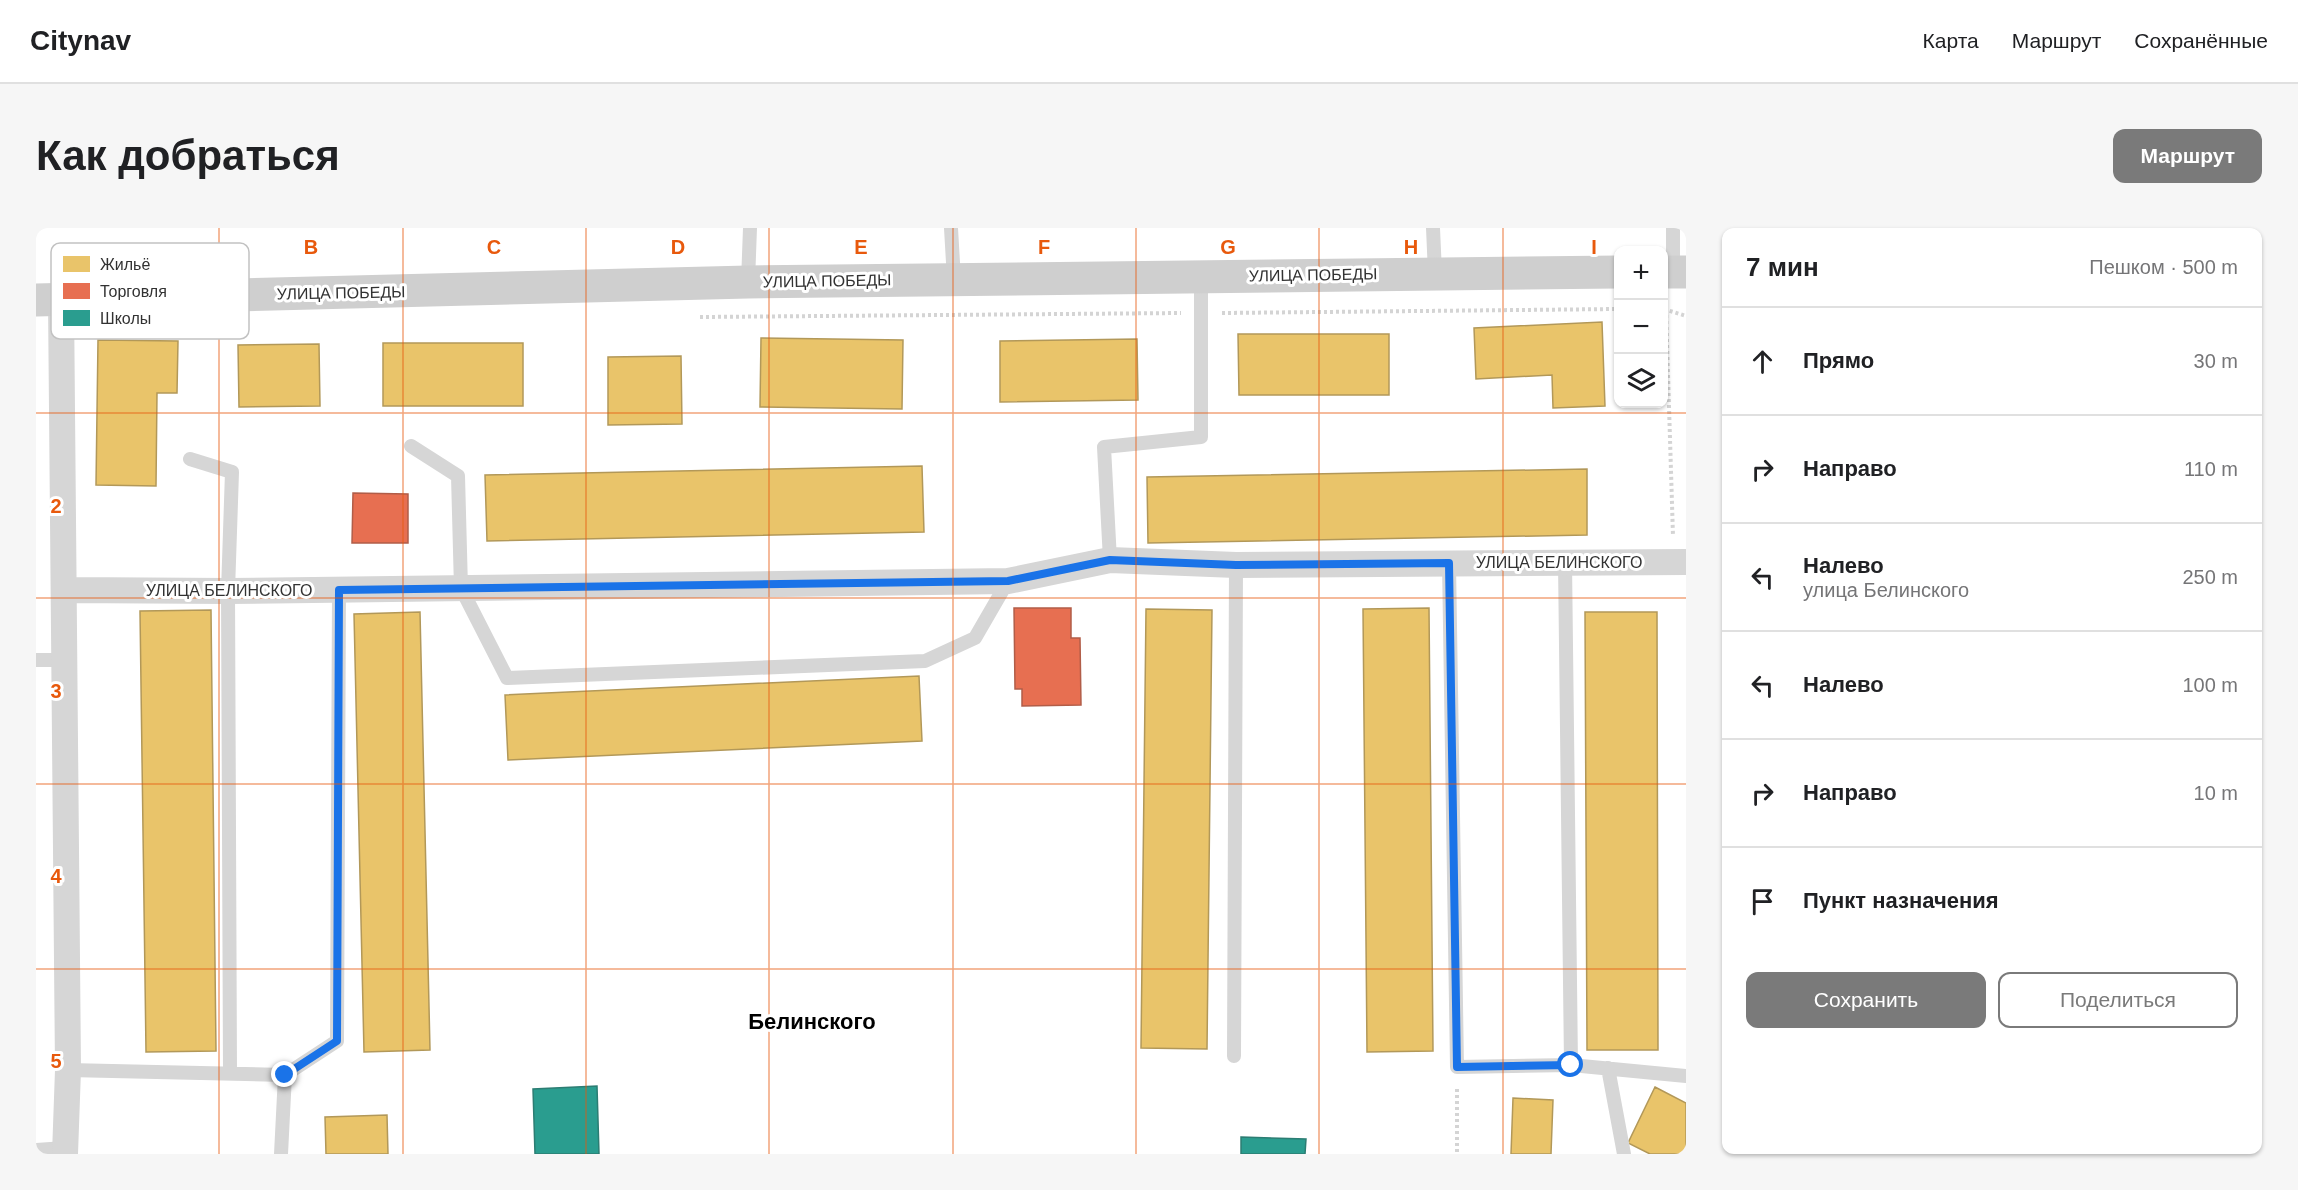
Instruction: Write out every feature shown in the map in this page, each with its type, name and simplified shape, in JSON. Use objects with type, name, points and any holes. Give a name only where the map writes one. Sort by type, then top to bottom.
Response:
[{"type":"street","name":"УЛИЦА ПОБЕДЫ","points":[[249,295],[748,282],[1614,272]]},
{"type":"street","points":[[49,300],[51,334]]},
{"type":"street","points":[[51,339],[66,590],[64,660],[68,1070],[65,1151]]},
{"type":"street","name":"УЛИЦА БЕЛИНСКОГО","points":[[66,590],[339,590],[1008,581],[1110,560],[1236,565],[1680,562]]},
{"type":"lane","points":[[748,282],[750,228]]},
{"type":"lane","points":[[951,228],[954,280]]},
{"type":"lane","points":[[1433,228],[1435,273]]},
{"type":"lane","points":[[1673,228],[1674,272]]},
{"type":"lane","points":[[1110,560],[1104,447],[1201,437],[1202,278]]},
{"type":"lane","points":[[411,446],[458,476],[461,588],[507,678],[925,661],[975,638],[1008,581]]},
{"type":"lane","points":[[190,459],[232,472],[228,591],[230,1073]]},
{"type":"lane","points":[[1565,562],[1571,1065]]},
{"type":"lane","points":[[1449,563],[1457,1067],[1571,1065],[1686,1076]]},
{"type":"lane","points":[[1234,1056],[1236,565]]},
{"type":"lane","points":[[68,1070],[285,1075],[337,1041],[339,590]]},
{"type":"lane","points":[[36,660],[64,660]]},
{"type":"lane","points":[[1608,1068],[1624,1154]]},
{"type":"lane","points":[[281,1154],[285,1075]]},
{"type":"lane","points":[[36,1149],[65,1151]]},
{"type":"path","points":[[1211,313],[1614,309]]},
{"type":"path","points":[[1668,310],[1686,316]]},
{"type":"path","points":[[696,317],[1187,313]]},
{"type":"path","points":[[1668,354],[1680,562]]},
{"type":"path","points":[[1457,1067],[1457,1154]]},
{"type":"building: Жильё","points":[[1602,322],[1605,406],[1553,408],[1552,375],[1476,379],[1474,328]]},
{"type":"building: Жильё","points":[[1238,334],[1389,334],[1389,395],[1239,395]]},
{"type":"building: Жильё","points":[[761,338],[903,340],[902,409],[760,407]]},
{"type":"building: Жильё","points":[[1137,339],[1138,400],[1000,402],[1000,341]]},
{"type":"building: Жильё","points":[[98,340],[178,341],[177,393],[157,393],[156,486],[96,485]]},
{"type":"building: Жильё","points":[[383,343],[523,343],[523,406],[383,406]]},
{"type":"building: Жильё","points":[[319,344],[320,406],[239,407],[238,345]]},
{"type":"building: Жильё","points":[[681,356],[682,424],[608,425],[608,357]]},
{"type":"building: Жильё","points":[[922,466],[924,532],[487,541],[485,475]]},
{"type":"building: Жильё","points":[[1587,469],[1587,535],[1148,543],[1147,477]]},
{"type":"building: Жильё","points":[[1429,608],[1433,1051],[1367,1052],[1363,609]]},
{"type":"building: Жильё","points":[[1146,609],[1212,610],[1207,1049],[1141,1048]]},
{"type":"building: Жильё","points":[[211,610],[216,1051],[146,1052],[140,611]]},
{"type":"building: Жильё","points":[[420,612],[430,1050],[364,1052],[354,614]]},
{"type":"building: Жильё","points":[[1585,612],[1657,612],[1658,1050],[1587,1050]]},
{"type":"building: Жильё","points":[[919,676],[922,741],[508,760],[505,695]]},
{"type":"building: Жильё","points":[[1655,1087],[1686,1103],[1686,1154],[1650,1154],[1628,1143]]},
{"type":"building: Жильё","points":[[1513,1098],[1553,1100],[1551,1154],[1511,1154]]},
{"type":"building: Жильё","points":[[387,1115],[388,1154],[326,1154],[325,1117]]},
{"type":"building: Торговля","points":[[353,493],[408,494],[408,543],[352,543]]},
{"type":"building: Торговля","points":[[1014,608],[1071,608],[1071,638],[1080,638],[1081,705],[1022,706],[1022,689],[1015,689]]},
{"type":"building: Школы","points":[[597,1086],[599,1154],[535,1154],[533,1089]]},
{"type":"building: Школы","points":[[1241,1137],[1306,1139],[1305,1154],[1241,1154]]},
{"type":"district","name":"Белинского","points":[[812,1021]]},
{"type":"route","points":[[285,1075],[337,1041],[339,590],[1008,581],[1110,560],[1236,565],[1449,563],[1457,1067],[1571,1065]]}]
